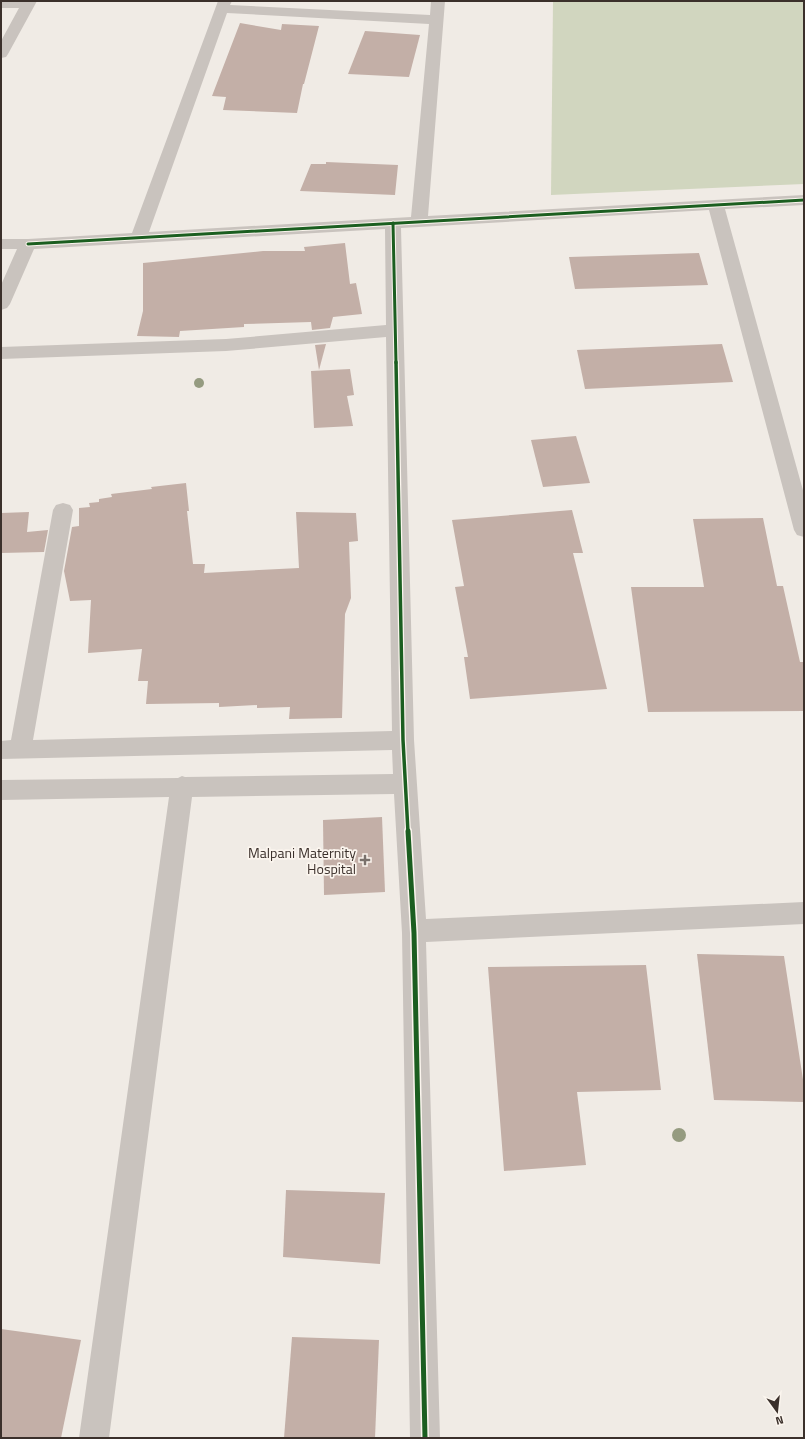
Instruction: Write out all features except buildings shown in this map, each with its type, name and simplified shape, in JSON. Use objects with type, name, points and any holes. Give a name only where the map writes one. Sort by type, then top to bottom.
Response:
[{"type":"street","points":[[419,222],[438,1]]},
{"type":"street","points":[[1,4],[30,2]]},
{"type":"street","points":[[1,54],[30,2]]},
{"type":"street","points":[[139,237],[223,5],[436,20]]},
{"type":"street","points":[[1,244],[28,244],[804,200]]},
{"type":"street","points":[[716,205],[804,530]]},
{"type":"street","points":[[393,223],[404,784],[409,839],[414,931],[424,1438]]},
{"type":"street","points":[[1,304],[28,244]]},
{"type":"street","points":[[1,352],[226,346],[394,330]]},
{"type":"street","points":[[64,510],[10,750],[403,740]]},
{"type":"street","points":[[1,790],[182,786],[404,784]]},
{"type":"street","points":[[94,1438],[182,786]]},
{"type":"street","points":[[414,931],[804,913]]},
{"type":"green space","points":[[553,1],[804,1],[804,184],[551,195]]},
{"type":"cycle path","points":[[28,244],[804,200]]},
{"type":"cycle path","points":[[393,223],[403,740],[414,933],[425,1438]]},
{"type":"place","name":"Malpani Maternity Hospital","points":[[365,860]]}]
